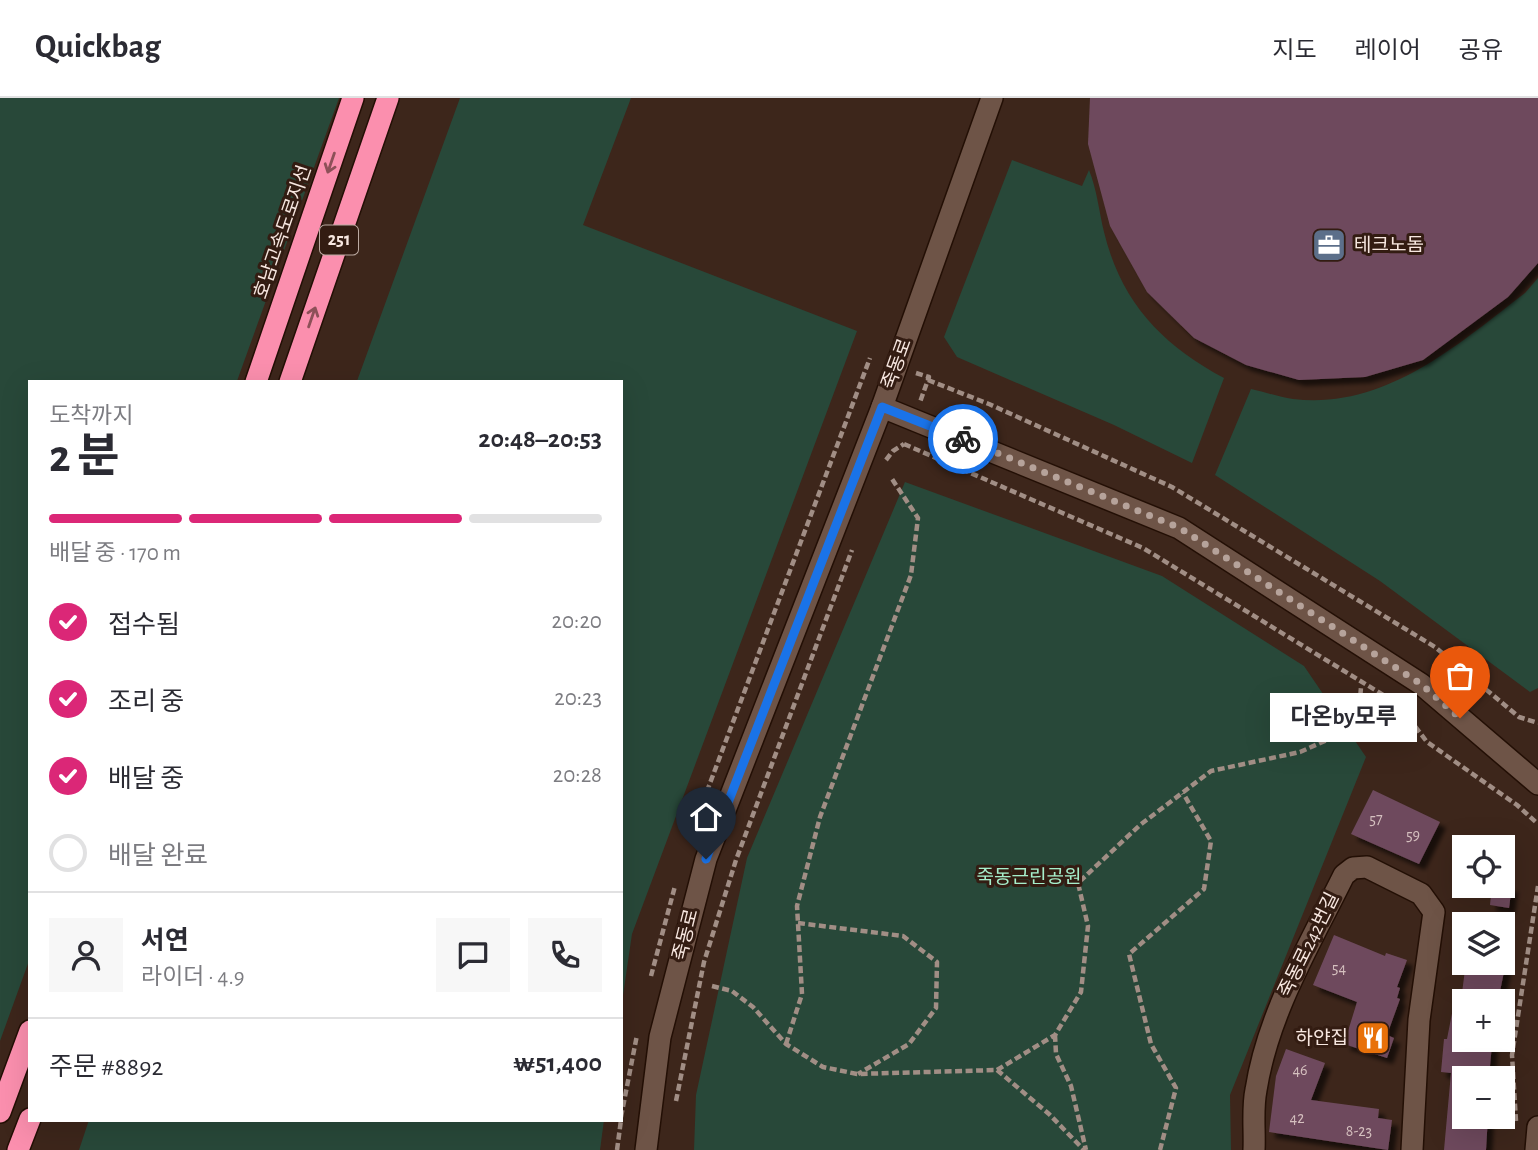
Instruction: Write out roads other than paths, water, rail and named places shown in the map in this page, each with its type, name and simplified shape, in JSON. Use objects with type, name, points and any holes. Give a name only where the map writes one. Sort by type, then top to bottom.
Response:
[{"type":"highway","name":"호남고속도로지선","points":[[257,380],[353,98]]},
{"type":"highway","name":"251","points":[[291,380],[388,98]]},
{"type":"highway","points":[[0,1112],[28,1036]]},
{"type":"highway","points":[[18,1150],[29,1122]]},
{"type":"street","name":"죽동로","points":[[646,1150],[660,1037],[706,859],[882,407],[992,98]]},
{"type":"street","points":[[882,407],[1180,528],[1421,684],[1538,784]]},
{"type":"street","name":"죽동로242번길","points":[[1254,1150],[1255,1093],[1264,1051],[1280,1004],[1343,875],[1353,868],[1367,867],[1421,894],[1434,912],[1419,1020],[1412,1150]]},
{"type":"street","points":[[1536,1150],[1538,1127]]},
{"type":"place","name":"테크노돔","points":[[1329,245]]},
{"type":"place","name":"다온by모루","points":[[1460,718]]},
{"type":"place","name":"하얀집","points":[[1373,1038]]},
{"type":"park label","name":"죽동근린공원","points":[[1029,877]]}]
